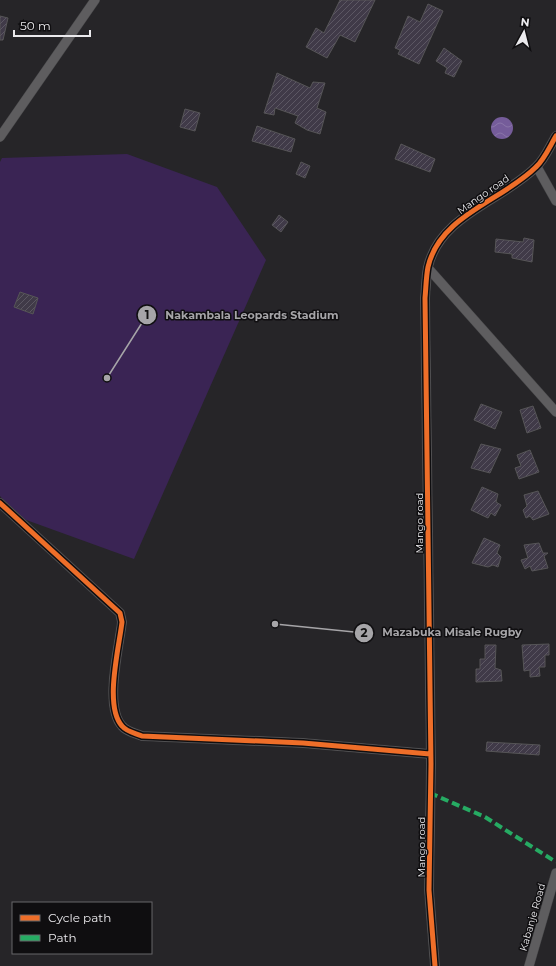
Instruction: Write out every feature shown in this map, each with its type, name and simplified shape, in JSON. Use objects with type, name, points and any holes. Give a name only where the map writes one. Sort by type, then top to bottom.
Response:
[{"type":"street","points":[[0,137],[95,0]]},
{"type":"street","name":"Mango road","points":[[435,966],[429,890],[430,754],[425,298],[428,268],[435,247],[444,234],[462,219],[537,167],[556,136]]},
{"type":"street","points":[[537,167],[556,201]]},
{"type":"street","points":[[428,268],[556,412]]},
{"type":"street","points":[[0,503],[120,613],[122,622],[112,698],[117,719],[123,727],[130,732],[142,736],[303,743],[430,754]]},
{"type":"street","name":"Kabanje Road","points":[[529,966],[556,873]]},
{"type":"shaded area","points":[[127,154],[217,187],[266,260],[134,559],[18,517],[0,496],[0,162],[2,158]]},
{"type":"water","points":[[502,117],[510,120],[513,128],[510,136],[502,139],[494,136],[491,128],[494,120]]},
{"type":"building","points":[[340,0],[375,0],[355,42],[340,35],[327,58],[306,47],[316,28],[324,33]]},
{"type":"building","points":[[428,4],[443,11],[419,64],[398,54],[400,50],[395,48],[408,16],[420,22]]},
{"type":"building","points":[[0,16],[8,18],[3,40],[0,40]]},
{"type":"building","points":[[444,48],[462,61],[454,77],[445,73],[447,68],[436,61]]},
{"type":"building","points":[[277,73],[310,88],[313,82],[325,83],[317,108],[326,112],[320,134],[307,130],[295,123],[298,116],[275,108],[274,115],[264,113]]},
{"type":"building","points":[[185,109],[200,113],[195,131],[180,127]]},
{"type":"building","points":[[257,126],[295,139],[291,152],[252,141]]},
{"type":"building","points":[[401,144],[435,159],[430,172],[395,159]]},
{"type":"building","points":[[301,162],[310,166],[305,178],[296,174]]},
{"type":"building","points":[[279,215],[288,222],[281,232],[272,225]]},
{"type":"building","points":[[524,238],[534,240],[532,262],[512,258],[512,254],[495,252],[496,239],[523,242]]},
{"type":"building","points":[[20,292],[38,298],[33,314],[14,307]]},
{"type":"building","points":[[481,404],[502,412],[495,429],[474,420]]},
{"type":"building","points":[[533,406],[541,428],[527,433],[520,410]]},
{"type":"building","points":[[481,444],[501,449],[490,473],[471,468]]},
{"type":"building","points":[[530,450],[539,472],[519,479],[515,468],[521,466],[517,455]]},
{"type":"building","points":[[482,487],[498,494],[496,502],[501,505],[495,516],[491,513],[488,518],[471,510]]},
{"type":"building","points":[[538,491],[549,514],[533,520],[530,516],[526,518],[523,510],[527,506],[524,495]]},
{"type":"building","points":[[484,538],[500,545],[497,553],[501,557],[498,567],[493,565],[488,567],[472,563]]},
{"type":"building","points":[[539,543],[543,553],[548,553],[544,556],[548,568],[532,571],[530,566],[525,569],[521,560],[528,558],[524,545]]},
{"type":"building","points":[[549,644],[549,655],[545,655],[545,667],[539,667],[540,676],[530,677],[530,670],[524,671],[522,645]]},
{"type":"building","points":[[485,645],[496,645],[495,668],[501,670],[502,681],[476,682],[476,669],[480,669],[480,659],[485,659]]},
{"type":"building","points":[[487,742],[540,745],[539,755],[486,751]]},
{"type":"marked path","points":[[430,793],[485,817],[556,862]]},
{"type":"cycle path","points":[[435,966],[429,890],[431,764],[425,298],[427,271],[435,249],[445,234],[458,221],[522,179],[536,167],[544,157],[556,136]]},
{"type":"cycle path","points":[[0,503],[120,613],[122,622],[113,691],[117,717],[126,730],[142,736],[303,743],[430,754]]},
{"type":"place","name":"Nakambala Leopards Stadium","points":[[107,378]]},
{"type":"place","name":"Mazabuka Misale Rugby","points":[[275,624]]}]
